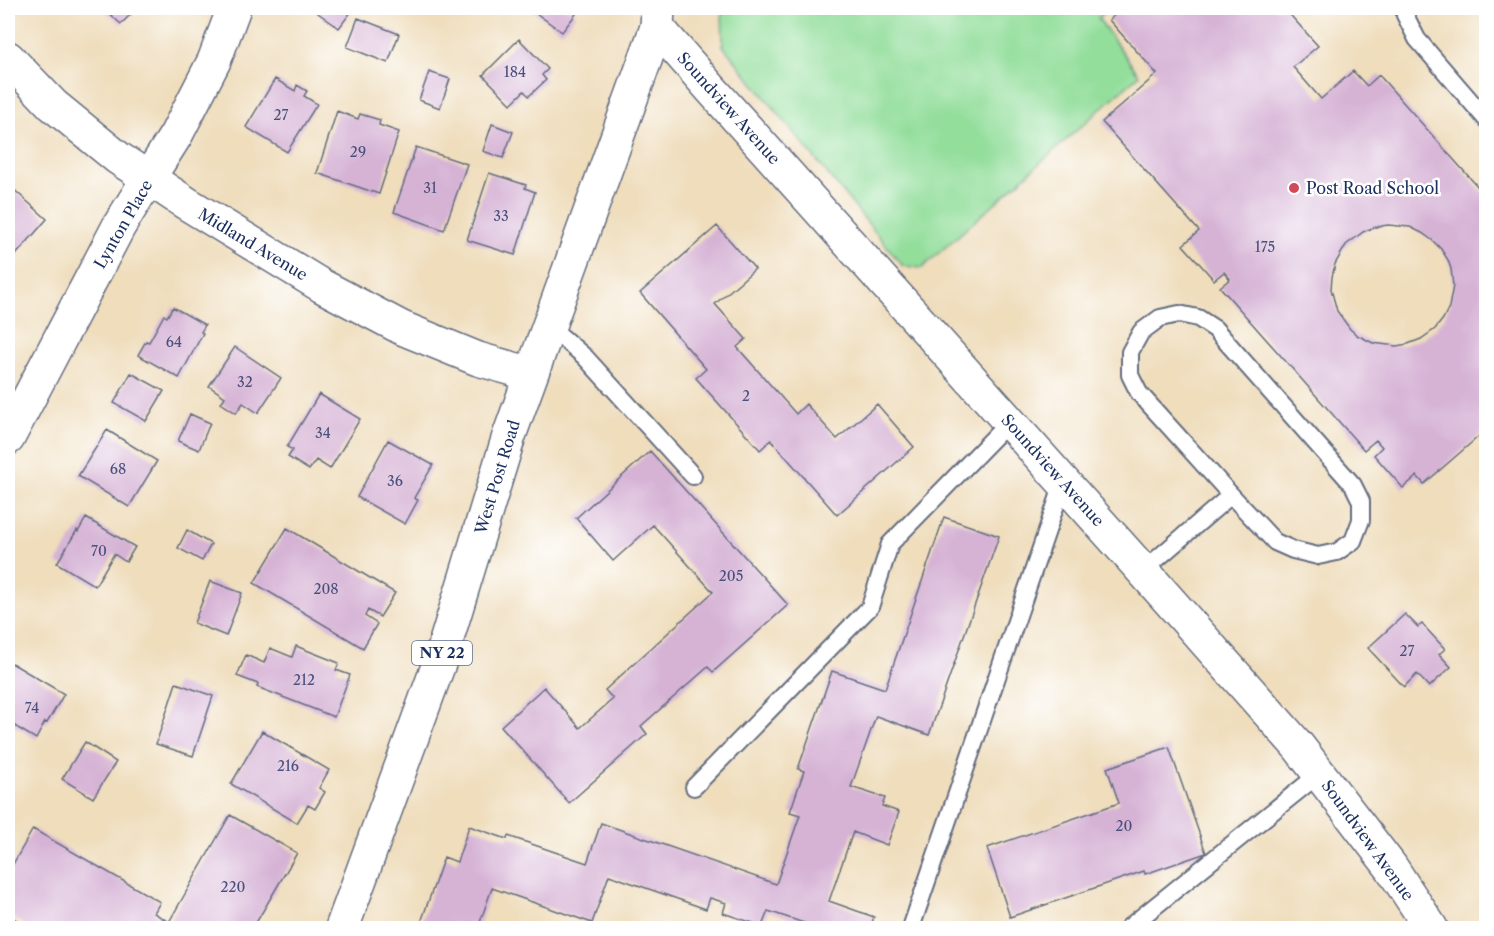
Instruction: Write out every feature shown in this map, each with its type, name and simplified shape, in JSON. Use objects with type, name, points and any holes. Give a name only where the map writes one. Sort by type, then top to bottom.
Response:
[{"type":"street","name":"Lynton Place","points":[[8,438],[119,226],[176,135],[214,61],[234,8]]},
{"type":"street","name":"West Post Road","points":[[342,928],[441,658],[509,436],[665,14]]},
{"type":"street","name":"Soundview Avenue","points":[[665,14],[1010,421],[1298,746],[1392,867],[1431,928]]},
{"type":"street","name":"Midland Avenue","points":[[8,58],[53,105],[117,158],[322,285],[402,328],[478,359],[531,374]]},
{"type":"lane","points":[[1404,8],[1417,39],[1486,118]]},
{"type":"lane","points":[[1179,314],[1198,318],[1215,329],[1353,485],[1361,501],[1361,520],[1353,541],[1337,552],[1318,556],[1293,550],[1275,542],[1231,495],[1139,393],[1130,375],[1130,352],[1141,332],[1160,318],[1179,314]]},
{"type":"lane","points":[[549,326],[585,357],[693,476]]},
{"type":"lane","points":[[694,787],[870,607],[890,544],[1010,421]]},
{"type":"lane","points":[[911,928],[1064,481]]},
{"type":"lane","points":[[1143,571],[1231,495]]},
{"type":"lane","points":[[1128,928],[1319,774]]},
{"type":"green space","points":[[722,8],[1109,8],[1098,18],[1139,75],[922,268],[903,266],[723,46]]},
{"type":"building","points":[[103,8],[137,8],[121,24]]},
{"type":"building","points":[[311,8],[345,8],[351,12],[339,28]]},
{"type":"building","points":[[529,8],[567,8],[576,14],[562,32]]},
{"type":"building","points":[[1123,8],[1284,8],[1318,46],[1293,67],[1321,99],[1353,71],[1367,86],[1379,75],[1486,196],[1486,430],[1424,484],[1417,476],[1403,488],[1374,455],[1382,447],[1376,440],[1364,450],[1220,287],[1230,279],[1224,272],[1214,280],[1183,245],[1199,231],[1102,122],[1157,74],[1109,20]],"holes":[[[1388,225],[1410,227],[1432,240],[1448,260],[1453,286],[1449,307],[1435,329],[1421,339],[1396,346],[1373,343],[1350,329],[1337,311],[1331,289],[1335,264],[1346,245],[1363,232]]]},
{"type":"building","points":[[358,18],[399,34],[388,63],[347,47]]},
{"type":"building","points":[[519,39],[548,69],[542,75],[546,80],[529,96],[524,91],[511,104],[483,75]]},
{"type":"building","points":[[429,72],[450,79],[440,108],[419,100]]},
{"type":"building","points":[[275,79],[295,91],[297,85],[307,91],[304,96],[317,104],[287,152],[246,127]]},
{"type":"building","points":[[337,111],[358,119],[360,114],[380,120],[379,125],[399,132],[379,194],[317,173]]},
{"type":"building","points":[[492,124],[513,132],[503,158],[483,151]]},
{"type":"building","points":[[416,147],[467,164],[444,230],[394,212]]},
{"type":"building","points":[[489,173],[526,185],[525,188],[535,192],[515,255],[467,240]]},
{"type":"building","points":[[11,187],[47,219],[8,264],[8,191]]},
{"type":"building","points":[[717,226],[755,269],[715,304],[746,339],[737,347],[796,414],[806,404],[837,439],[877,404],[914,447],[837,515],[771,440],[760,450],[696,378],[706,369],[640,293]]},
{"type":"building","points":[[173,307],[205,325],[179,378],[138,355],[146,341],[149,342],[164,315],[167,317]]},
{"type":"building","points":[[235,347],[281,378],[258,413],[243,403],[236,413],[221,403],[225,397],[209,386]]},
{"type":"building","points":[[131,373],[164,391],[146,421],[114,403]]},
{"type":"building","points":[[319,394],[360,419],[330,469],[316,460],[309,470],[288,457],[293,450],[287,447]]},
{"type":"building","points":[[190,414],[210,423],[199,450],[178,441]]},
{"type":"building","points":[[107,430],[157,461],[129,507],[78,476]]},
{"type":"building","points":[[388,440],[433,465],[414,498],[418,500],[405,524],[357,497]]},
{"type":"building","points":[[650,451],[788,605],[713,672],[708,667],[641,726],[647,734],[569,803],[501,726],[544,687],[580,728],[613,699],[605,690],[713,592],[653,525],[613,561],[576,518]]},
{"type":"building","points":[[944,517],[999,536],[929,735],[876,716],[851,787],[885,798],[882,806],[899,812],[887,845],[853,832],[829,901],[874,917],[870,928],[819,928],[768,911],[762,926],[723,913],[726,903],[710,898],[706,909],[609,875],[592,923],[492,888],[478,928],[419,928],[444,857],[457,862],[469,826],[507,839],[508,836],[587,863],[601,823],[776,884],[800,815],[790,812],[804,771],[798,769],[832,671],[885,689]]},
{"type":"building","points":[[86,518],[135,547],[126,562],[114,554],[95,586],[57,563]]},
{"type":"building","points":[[287,528],[395,593],[380,617],[368,610],[365,616],[377,624],[363,648],[254,583]]},
{"type":"building","points":[[187,530],[211,544],[202,561],[178,548]]},
{"type":"building","points":[[210,581],[242,593],[226,636],[194,623]]},
{"type":"building","points":[[1405,614],[1418,627],[1422,624],[1445,649],[1439,654],[1451,667],[1429,687],[1417,674],[1404,687],[1368,648]]},
{"type":"building","points":[[296,646],[339,663],[336,670],[350,675],[334,717],[257,687],[258,684],[237,676],[246,655],[264,663],[270,648],[292,657]]},
{"type":"building","points":[[8,661],[64,694],[36,739],[8,722]]},
{"type":"building","points":[[176,683],[213,696],[193,756],[156,744]]},
{"type":"building","points":[[262,731],[329,770],[319,788],[325,792],[315,809],[308,805],[297,823],[231,784]]},
{"type":"building","points":[[85,742],[116,762],[93,798],[62,779]]},
{"type":"building","points":[[1169,747],[1206,853],[1145,874],[1144,871],[1010,917],[987,848],[1119,803],[1107,768]]},
{"type":"building","points":[[230,815],[297,853],[253,928],[30,928],[8,915],[8,873],[33,829],[160,902],[154,913],[169,922]]},
{"type":"place","name":"Post Road School","points":[[1294,188]]}]
